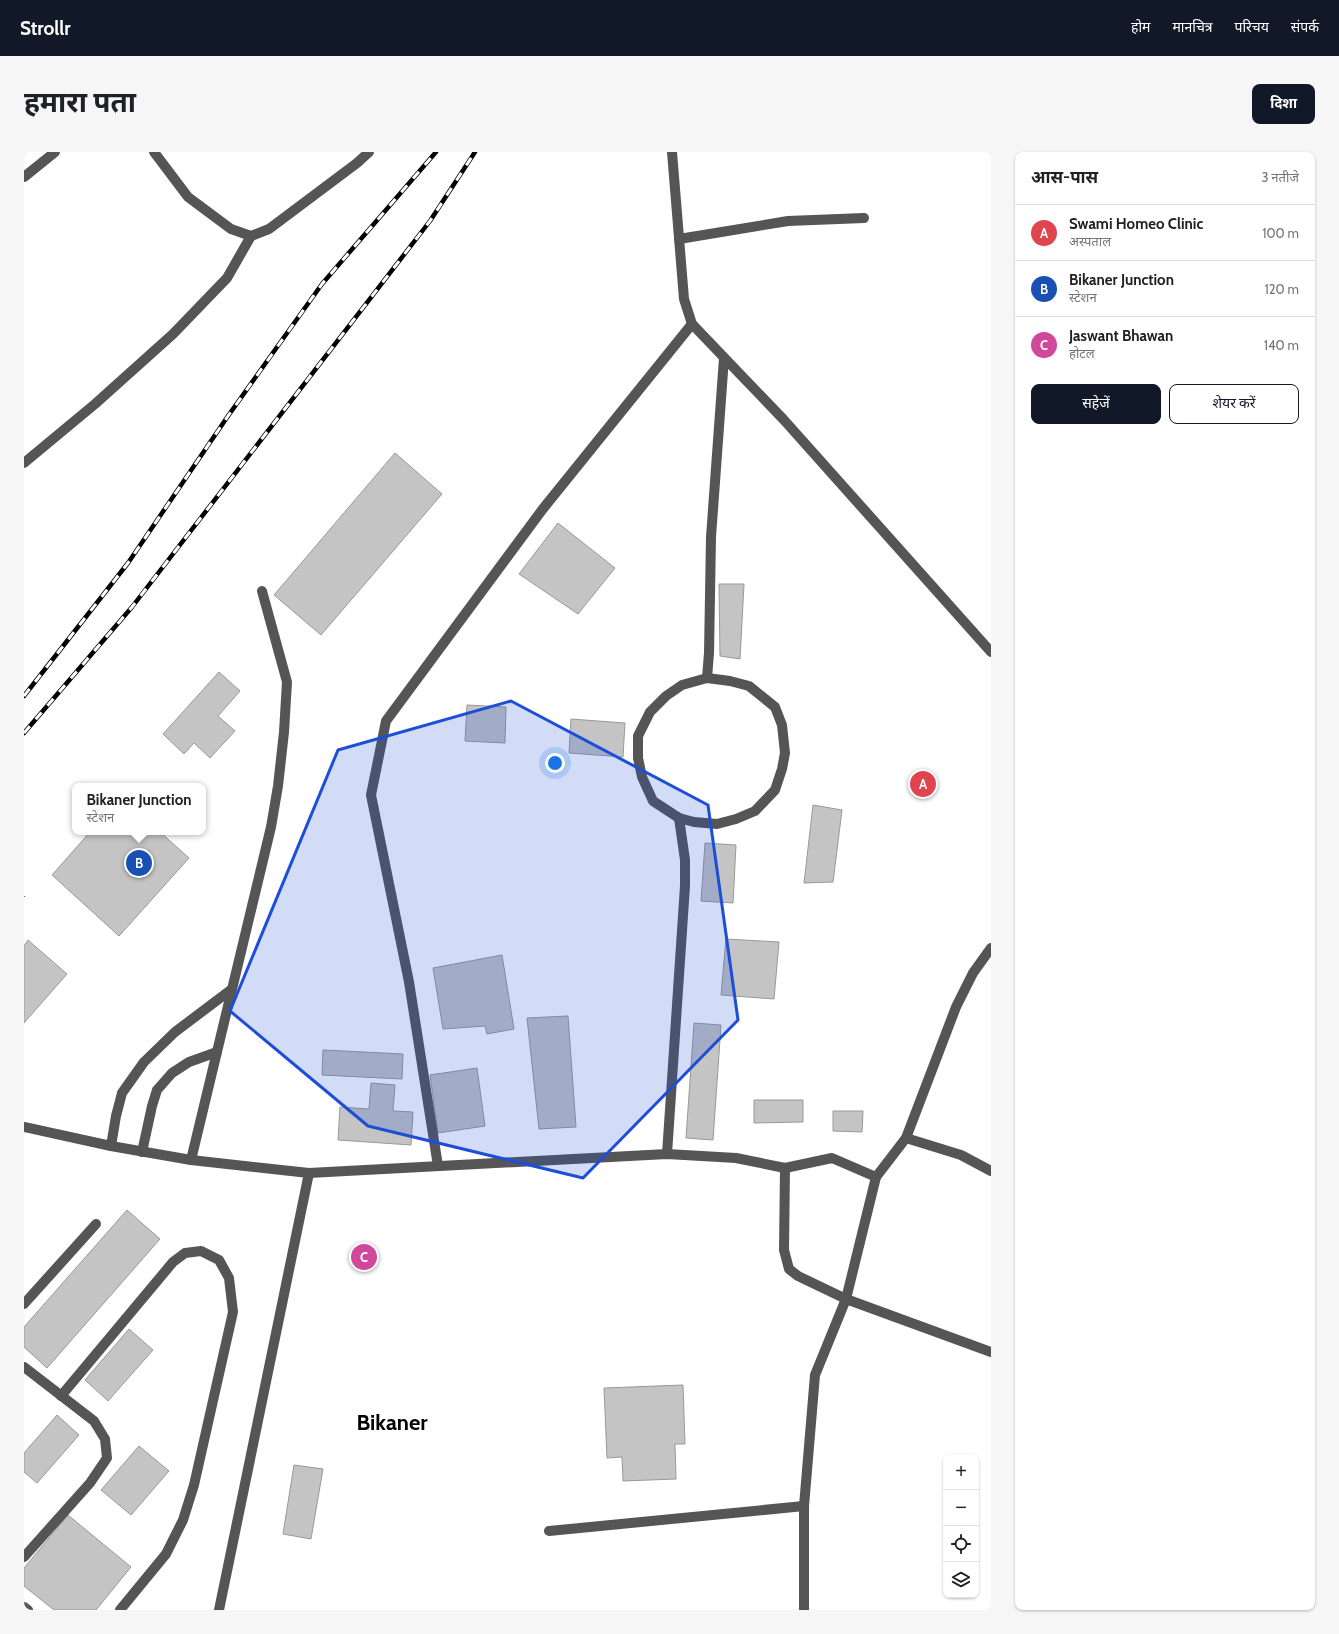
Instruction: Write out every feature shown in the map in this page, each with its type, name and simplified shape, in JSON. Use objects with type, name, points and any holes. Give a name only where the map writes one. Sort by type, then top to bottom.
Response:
[{"type":"street","points":[[24,177],[55,152]]},
{"type":"street","points":[[154,152],[188,197],[231,229],[251,236]]},
{"type":"street","points":[[24,463],[95,404],[173,334],[227,278],[251,236],[269,229],[357,163],[369,152]]},
{"type":"street","points":[[672,152],[684,299],[692,324],[784,420],[991,652]]},
{"type":"street","points":[[679,240],[788,221],[864,218]]},
{"type":"street","points":[[438,1166],[409,982],[371,795],[386,721],[542,510],[692,324]]},
{"type":"street","points":[[707,678],[709,653],[711,537],[724,358]]},
{"type":"street","points":[[192,1160],[271,827],[278,786],[284,732],[286,682],[262,591]]},
{"type":"street","points":[[707,678],[730,681],[749,686],[774,707],[782,725],[785,753],[782,769],[775,790],[755,811],[716,824],[694,822],[678,818],[654,801],[642,777],[638,758],[638,736],[650,712],[666,696],[682,685],[707,678]]},
{"type":"street","points":[[667,1154],[685,886],[685,860],[678,818]]},
{"type":"street","points":[[804,1610],[804,1506],[815,1375],[846,1299],[876,1177],[906,1138],[956,1007],[973,973],[991,948]]},
{"type":"street","points":[[111,1146],[116,1116],[122,1093],[144,1062],[175,1032],[232,989]]},
{"type":"street","points":[[142,1152],[157,1090],[172,1073],[189,1062],[217,1052]]},
{"type":"street","points":[[24,1127],[142,1152],[192,1160],[309,1173],[667,1154],[736,1158],[785,1168],[832,1158],[876,1177]]},
{"type":"street","points":[[906,1138],[961,1155],[991,1171]]},
{"type":"street","points":[[785,1168],[784,1250],[789,1269],[798,1276],[846,1299],[991,1352]]},
{"type":"street","points":[[219,1610],[309,1173]]},
{"type":"street","points":[[24,1304],[96,1224]]},
{"type":"street","points":[[61,1396],[173,1262],[185,1253],[201,1251],[219,1260],[229,1278],[233,1312],[194,1485],[183,1520],[166,1554],[120,1610]]},
{"type":"street","points":[[24,1367],[94,1421],[105,1439],[107,1458],[90,1483],[24,1557]]},
{"type":"street","points":[[549,1531],[804,1506]]},
{"type":"street","points":[[24,1607],[28,1610]]},
{"type":"highlighted area","points":[[511,701],[708,805],[738,1020],[583,1178],[368,1126],[230,1011],[338,750]]},
{"type":"building","points":[[395,453],[442,494],[321,635],[274,595]]},
{"type":"building","points":[[558,523],[615,568],[578,614],[519,574]]},
{"type":"building","points":[[719,584],[744,584],[740,659],[720,656]]},
{"type":"building","points":[[219,672],[240,691],[218,716],[235,731],[210,758],[194,743],[184,754],[163,734]]},
{"type":"building","points":[[467,705],[506,707],[505,743],[465,741]]},
{"type":"building","points":[[571,719],[625,723],[623,757],[569,753]]},
{"type":"building","points":[[813,805],[842,810],[833,882],[804,883]]},
{"type":"building","points":[[87,835],[163,835],[189,858],[119,936],[52,875]]},
{"type":"building","points":[[705,843],[736,845],[733,903],[701,901]]},
{"type":"building","points":[[726,939],[779,942],[774,999],[721,995]]},
{"type":"building","points":[[28,940],[67,974],[24,1023],[24,946]]},
{"type":"building","points":[[502,955],[514,1029],[487,1034],[485,1026],[443,1029],[433,968]]},
{"type":"building","points":[[568,1016],[576,1127],[539,1129],[527,1018]]},
{"type":"building","points":[[694,1023],[721,1025],[713,1140],[686,1138]]},
{"type":"building","points":[[323,1050],[403,1054],[402,1079],[322,1075]]},
{"type":"building","points":[[477,1068],[485,1126],[438,1133],[430,1075]]},
{"type":"building","points":[[371,1083],[395,1085],[393,1111],[413,1112],[411,1145],[338,1140],[340,1107],[369,1109]]},
{"type":"building","points":[[754,1100],[803,1100],[803,1122],[754,1123]]},
{"type":"building","points":[[833,1111],[863,1111],[862,1132],[833,1131]]},
{"type":"building","points":[[127,1210],[160,1239],[47,1368],[24,1347],[24,1327]]},
{"type":"building","points":[[129,1329],[153,1350],[108,1401],[85,1380]]},
{"type":"building","points":[[683,1385],[685,1444],[675,1444],[676,1479],[623,1481],[622,1457],[607,1458],[604,1388]]},
{"type":"building","points":[[57,1415],[79,1435],[37,1483],[24,1472],[24,1453]]},
{"type":"building","points":[[139,1446],[169,1471],[131,1515],[101,1490]]},
{"type":"building","points":[[294,1465],[323,1469],[311,1539],[283,1534]]},
{"type":"building","points":[[68,1515],[131,1567],[96,1610],[54,1610],[24,1586],[24,1568]]},
{"type":"railway","points":[[24,696],[128,563],[228,416],[322,284],[436,152]]},
{"type":"railway","points":[[24,733],[132,607],[430,221],[475,152]]},
{"type":"place","name":"Swami Homeo Clinic","points":[[923,784]]},
{"type":"place","name":"Bikaner Junction","points":[[139,863]]},
{"type":"place","name":"Jaswant Bhawan","points":[[364,1257]]},
{"type":"district","name":"Bikaner","points":[[392,1422]]}]
